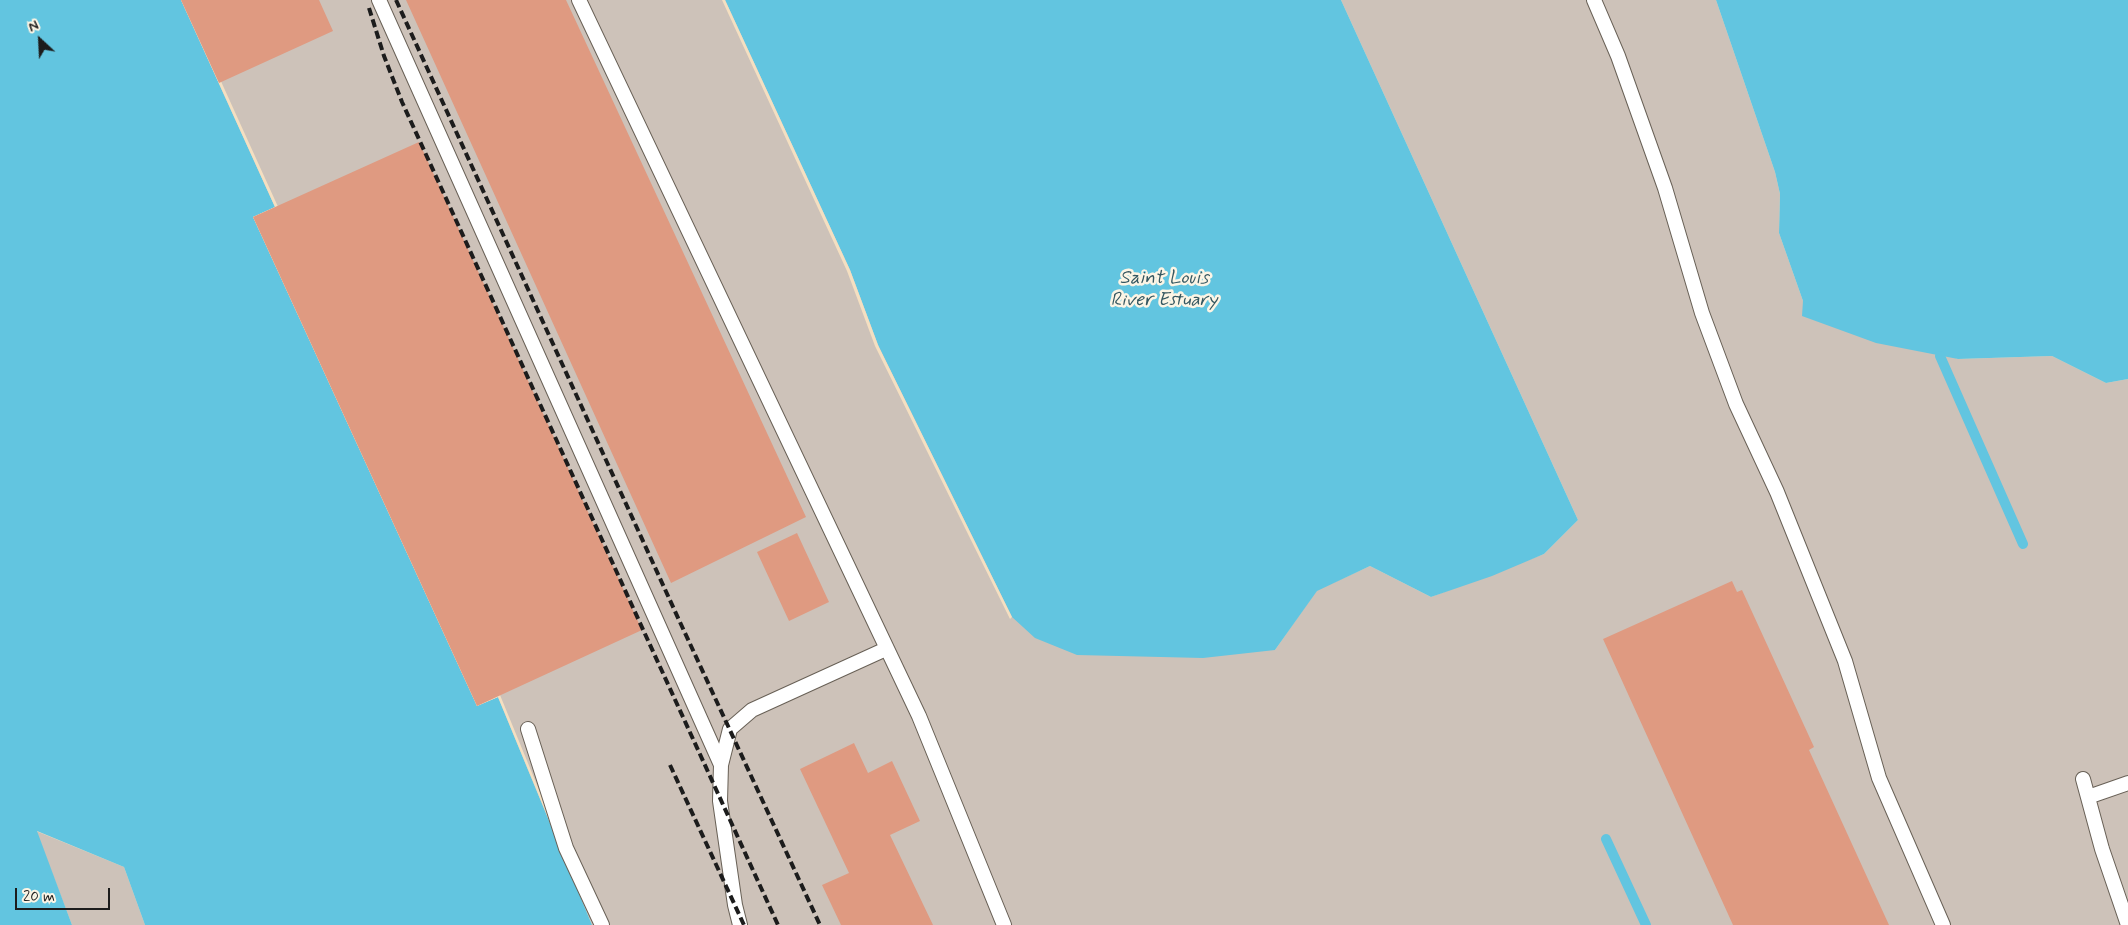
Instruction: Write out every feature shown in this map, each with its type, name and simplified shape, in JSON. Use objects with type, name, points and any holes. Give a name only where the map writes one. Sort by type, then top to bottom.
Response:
[{"type":"lane","points":[[379,0],[721,765]]},
{"type":"lane","points":[[579,0],[918,716],[1004,925]]},
{"type":"lane","points":[[1594,0],[1618,56],[1665,188],[1702,313],[1736,404],[1777,492],[1845,661],[1879,778],[1943,925]]},
{"type":"lane","points":[[740,925],[735,905],[720,801],[721,765],[730,729],[752,710],[886,649]]},
{"type":"lane","points":[[528,729],[566,848],[602,925]]},
{"type":"lane","points":[[2083,779],[2102,849],[2128,925]]},
{"type":"lane","points":[[2088,797],[2128,782]]},
{"type":"shaded area","points":[[181,0],[725,0],[850,270],[878,345],[1275,650],[1317,590],[1370,566],[1431,597],[1544,554],[1578,520],[1341,0],[1716,0],[1775,172],[1780,194],[1779,233],[1803,301],[1958,359],[2052,356],[2106,383],[2128,379],[2128,925],[592,925],[498,697]]},
{"type":"shaded area","points":[[36,831],[124,867],[145,925],[72,925]]},
{"type":"water","points":[[0,0],[181,0],[275,207],[253,217],[477,706],[498,697],[592,925],[145,925],[124,867],[37,831],[72,925],[0,925]]},
{"type":"water","name":"Saint Louis River Estuary","points":[[725,0],[1341,0],[1578,520],[1544,554],[1492,576],[1431,597],[1370,566],[1317,591],[1275,650],[1203,658],[1077,655],[1035,638],[1012,617],[878,345],[850,270]]},
{"type":"water","points":[[1716,0],[2128,0],[2128,379],[2106,383],[2052,356],[1958,359],[1876,343],[1802,316],[1803,301],[1779,233],[1780,194],[1775,172]]},
{"type":"pier","points":[[181,0],[184,0],[500,695],[555,829],[553,830],[498,697],[477,706],[253,217],[275,207]]},
{"type":"pier","points":[[722,0],[725,0],[850,270],[878,345],[1012,617],[1010,619],[875,346],[847,271]]},
{"type":"building","points":[[181,0],[319,0],[333,31],[219,83]]},
{"type":"building","points":[[406,0],[566,0],[806,517],[671,583]]},
{"type":"building","points":[[419,142],[642,630],[477,706],[253,217]]},
{"type":"building","points":[[797,533],[829,602],[789,621],[757,552]]},
{"type":"building","points":[[1732,581],[1737,592],[1742,590],[1814,747],[1809,750],[1889,925],[1733,925],[1603,639]]},
{"type":"building","points":[[854,743],[868,773],[892,761],[920,821],[890,835],[933,925],[841,925],[822,885],[849,873],[800,769]]},
{"type":"waterway","points":[[1940,356],[2023,544]]},
{"type":"waterway","points":[[1606,839],[1646,925]]},
{"type":"railway","points":[[396,0],[820,925]]},
{"type":"railway","points":[[369,8],[384,56],[402,102],[778,925]]},
{"type":"railway","points":[[670,765],[744,925]]}]
